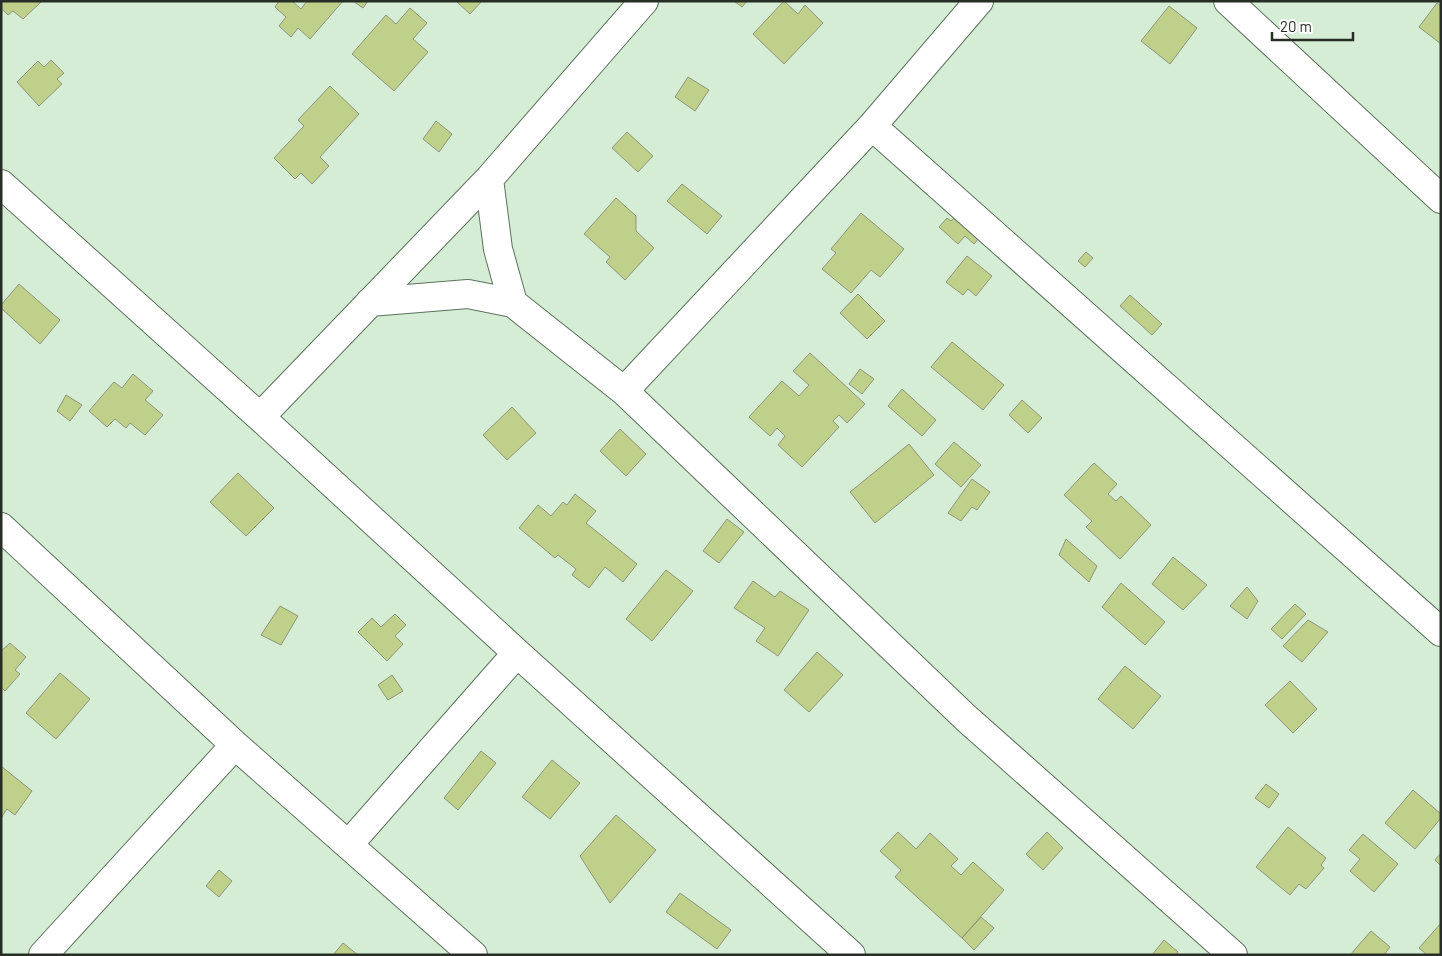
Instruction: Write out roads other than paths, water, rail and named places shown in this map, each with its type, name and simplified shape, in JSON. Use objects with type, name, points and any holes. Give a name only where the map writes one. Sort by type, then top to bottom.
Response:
[{"type":"street","points":[[260,417],[489,178],[644,1]]},
{"type":"street","points":[[624,391],[872,126],[979,1]]},
{"type":"street","points":[[1228,1],[1441,199]]},
{"type":"street","points":[[872,126],[1441,632]]},
{"type":"street","points":[[489,178],[498,249],[513,303]]},
{"type":"street","points":[[1,184],[851,955]]},
{"type":"street","points":[[370,302],[468,294],[513,303],[624,391],[966,718],[1233,955]]},
{"type":"street","points":[[1,527],[235,745],[349,844],[472,955]]},
{"type":"street","points":[[349,844],[516,653]]},
{"type":"street","points":[[43,955],[235,745]]}]
